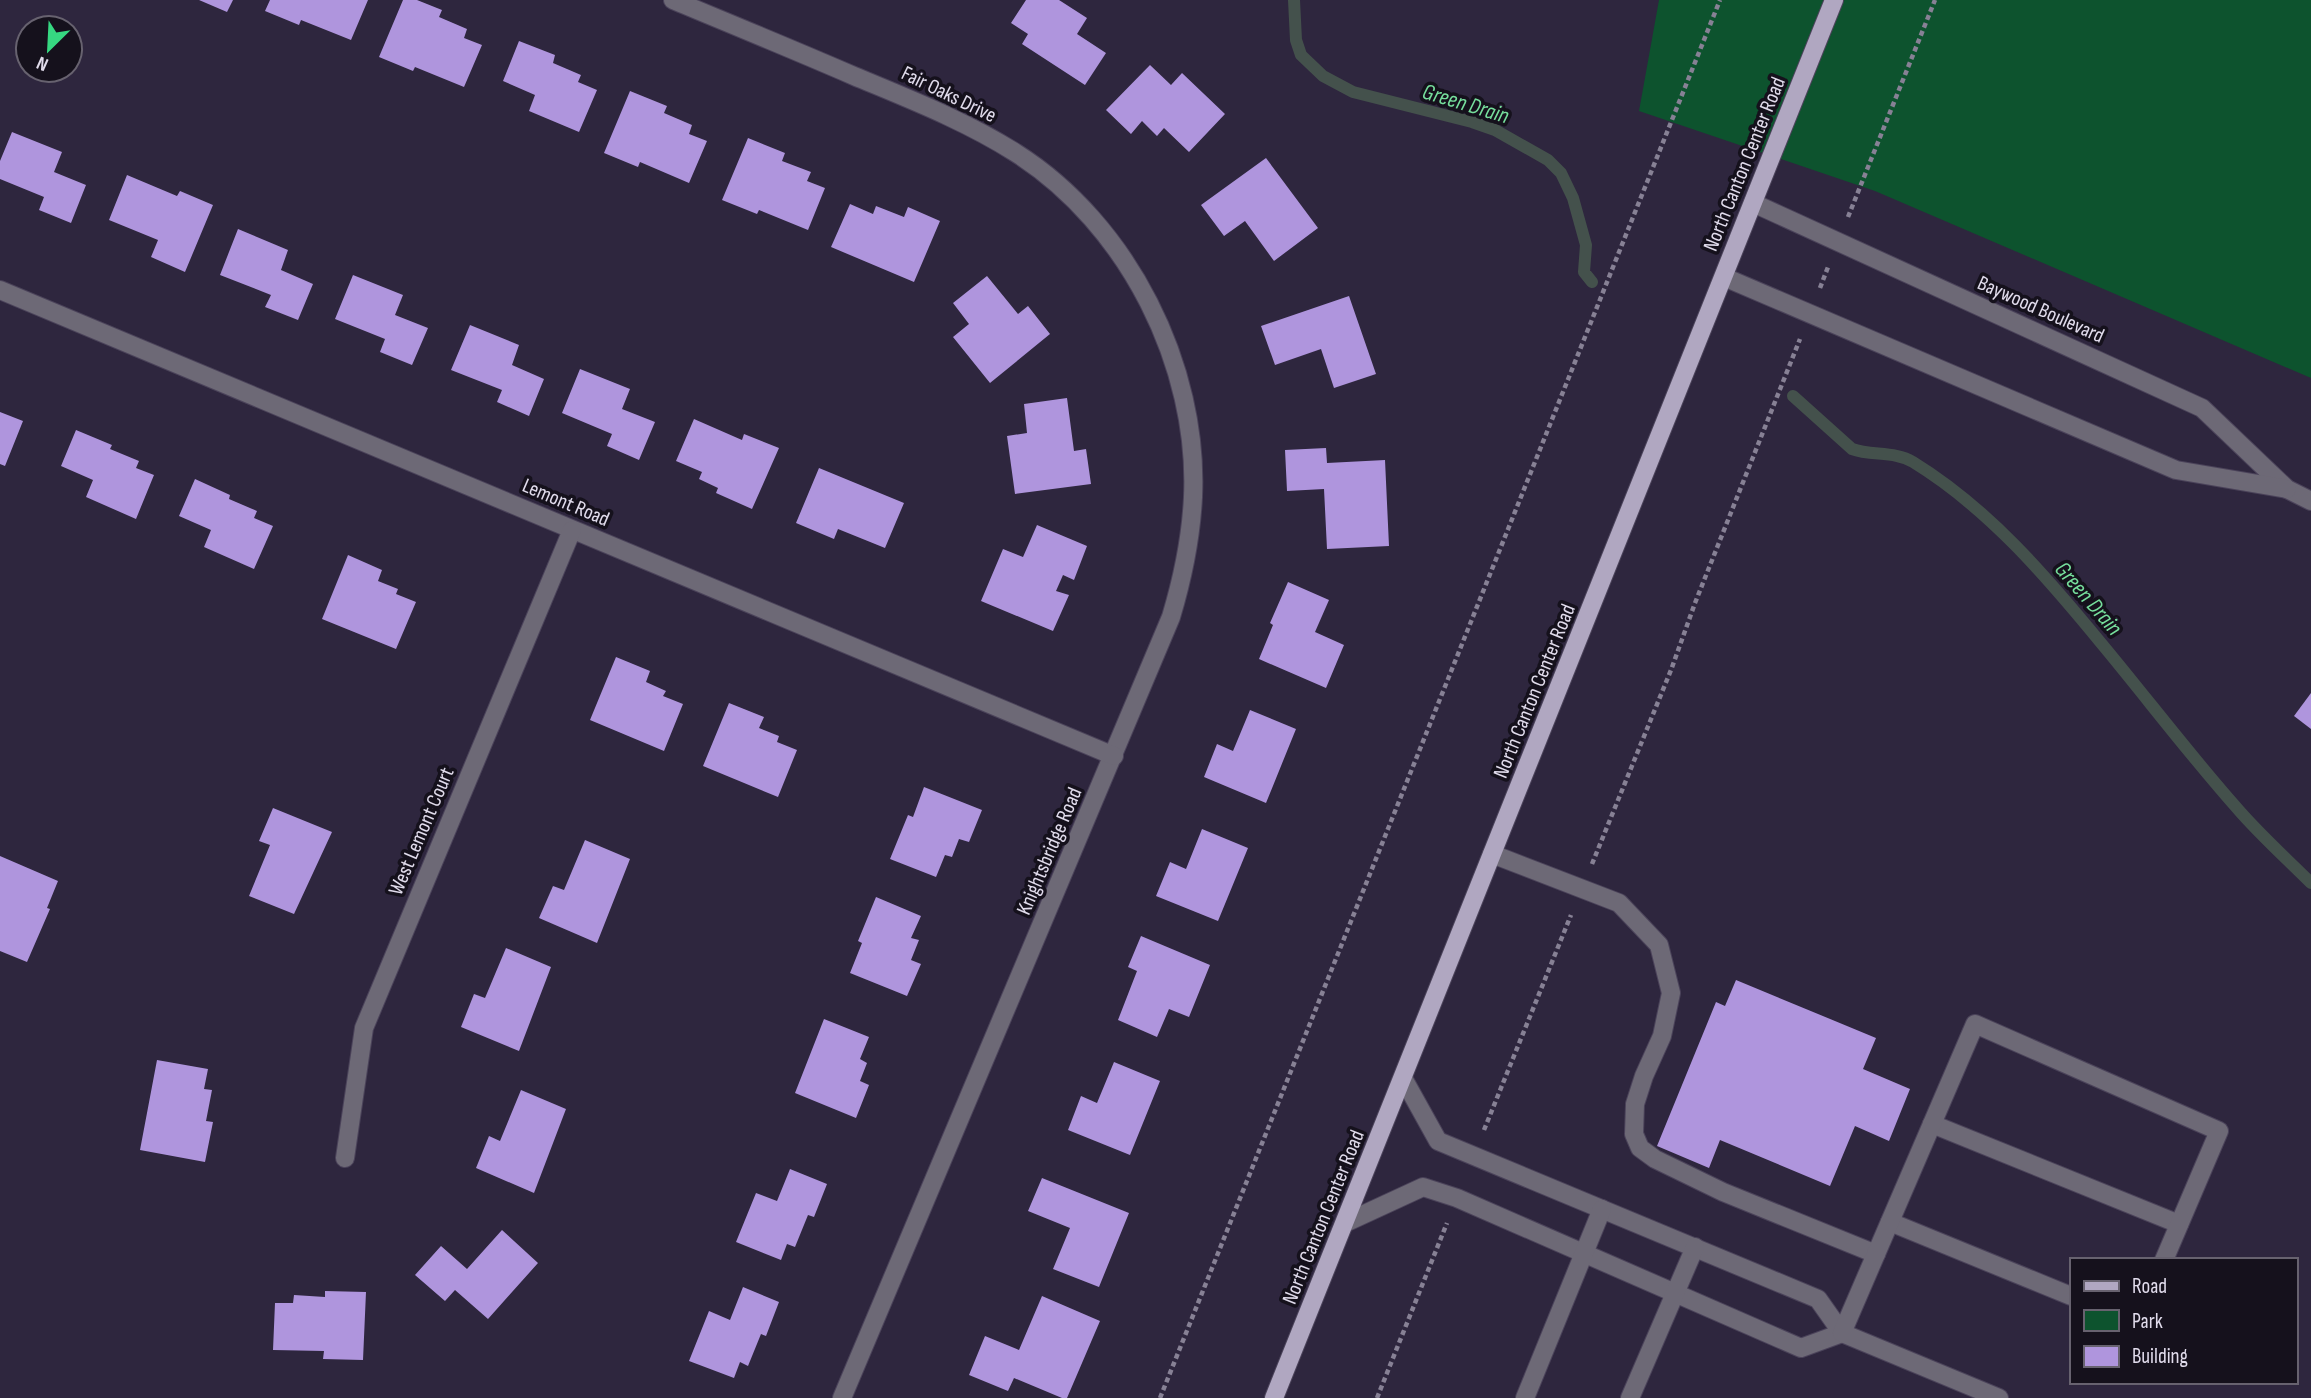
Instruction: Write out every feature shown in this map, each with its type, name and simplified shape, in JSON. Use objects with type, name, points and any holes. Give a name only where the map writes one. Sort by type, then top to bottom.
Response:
[{"type":"main road","name":"North Canton Center Road","points":[[1275,1398],[1834,0]]},
{"type":"street","name":"Fair Oaks Drive","points":[[673,0],[903,96],[961,122],[1017,154],[1050,179],[1105,235],[1129,268],[1150,305]]},
{"type":"street","name":"Baywood Boulevard","points":[[1753,203],[2202,408],[2287,489]]},
{"type":"street","name":"Baywood Boulevard","points":[[1724,277],[2176,470],[2287,489],[2311,501]]},
{"type":"street","name":"Lemont Road","points":[[0,290],[1114,756]]},
{"type":"street","name":"Knightsbridge Road","points":[[842,1398],[1114,756],[1171,617],[1183,576],[1193,494],[1189,425],[1167,342],[1150,305]]},
{"type":"street","name":"West Lemont Court","points":[[345,1158],[364,1028],[572,530]]},
{"type":"street","points":[[1492,854],[1619,903],[1660,945],[1671,993],[1662,1036],[1635,1104],[1634,1134],[1640,1148],[1655,1159],[1723,1192],[1876,1254]]},
{"type":"street","points":[[1345,1223],[1423,1187],[1457,1198],[1801,1348],[1842,1333],[1975,1024],[2219,1131],[2165,1258]]},
{"type":"street","points":[[1403,1078],[1438,1141],[1818,1299],[1842,1333],[1999,1398]]},
{"type":"street","points":[[1932,1124],[2179,1224]]},
{"type":"street","points":[[1525,1398],[1602,1209]]},
{"type":"street","points":[[1890,1222],[2070,1296]]},
{"type":"street","points":[[1630,1398],[1695,1247]]},
{"type":"path","points":[[1160,1398],[1720,0]]},
{"type":"path","points":[[1474,1156],[1671,670],[1695,603],[1935,0]]},
{"type":"path","points":[[1377,1398],[1457,1198]]},
{"type":"green space","points":[[1659,0],[2311,0],[2311,378],[1875,191],[1639,111]]},
{"type":"building","points":[[199,0],[233,0],[227,12]]},
{"type":"building","points":[[270,0],[368,0],[351,40],[301,20],[299,25],[265,11]]},
{"type":"building","points":[[403,0],[417,0],[442,10],[439,17],[467,29],[464,38],[482,45],[464,87],[415,67],[413,71],[379,57]]},
{"type":"building","points":[[1026,0],[1059,0],[1087,18],[1077,34],[1106,53],[1085,85],[1022,44],[1028,34],[1011,23]]},
{"type":"building","points":[[519,41],[555,55],[553,63],[581,75],[578,82],[597,90],[579,132],[529,111],[535,95],[503,81]]},
{"type":"building","points":[[1150,65],[1171,85],[1182,73],[1225,114],[1189,152],[1164,128],[1157,136],[1142,121],[1131,134],[1106,110]]},
{"type":"building","points":[[630,91],[667,106],[664,113],[692,125],[689,134],[707,141],[689,183],[640,162],[638,167],[604,153]]},
{"type":"building","points":[[12,132],[62,152],[54,172],[86,185],[71,223],[39,210],[44,197],[0,179],[0,161]]},
{"type":"building","points":[[748,138],[785,153],[782,161],[811,172],[807,181],[825,188],[808,230],[759,210],[757,214],[722,200]]},
{"type":"building","points":[[1266,158],[1318,228],[1274,261],[1245,221],[1224,236],[1201,205]]},
{"type":"building","points":[[127,175],[177,196],[180,191],[213,205],[185,272],[151,257],[158,240],[109,220]]},
{"type":"building","points":[[850,204],[873,214],[876,206],[904,217],[908,207],[940,221],[914,282],[831,247]]},
{"type":"building","points":[[238,229],[288,250],[281,270],[313,284],[298,320],[265,307],[271,295],[220,275]]},
{"type":"building","points":[[353,275],[403,295],[395,315],[428,328],[412,365],[380,352],[385,339],[335,319]]},
{"type":"building","points":[[987,276],[1018,314],[1028,306],[1050,334],[990,383],[953,337],[969,324],[953,303]]},
{"type":"building","points":[[1349,296],[1376,374],[1334,388],[1321,349],[1275,365],[1261,326]]},
{"type":"building","points":[[470,325],[519,345],[512,365],[544,379],[529,416],[497,402],[502,390],[451,370]]},
{"type":"building","points":[[580,369],[630,389],[622,409],[655,422],[639,460],[607,446],[612,434],[562,413]]},
{"type":"building","points":[[1067,398],[1074,451],[1086,449],[1091,484],[1015,494],[1007,436],[1027,433],[1024,404]]},
{"type":"building","points":[[0,412],[23,421],[5,466],[0,464]]},
{"type":"building","points":[[694,419],[742,440],[744,434],[779,448],[752,509],[716,493],[718,488],[699,479],[702,472],[676,461]]},
{"type":"building","points":[[76,430],[112,445],[110,449],[139,461],[136,468],[154,475],[136,519],[86,497],[93,480],[61,466]]},
{"type":"building","points":[[1326,448],[1327,463],[1385,460],[1389,546],[1327,549],[1324,489],[1287,491],[1285,450]]},
{"type":"building","points":[[819,468],[904,503],[885,548],[838,529],[834,539],[796,523]]},
{"type":"building","points":[[195,479],[230,495],[229,499],[257,511],[254,518],[273,526],[254,569],[204,547],[211,530],[179,516]]},
{"type":"building","points":[[1037,525],[1087,546],[1074,580],[1063,575],[1056,591],[1069,595],[1053,631],[981,601],[1003,549],[1023,557]]},
{"type":"building","points":[[348,555],[382,570],[378,581],[398,589],[396,594],[416,602],[396,649],[322,619]]},
{"type":"building","points":[[1288,582],[1329,600],[1315,632],[1344,645],[1326,688],[1259,659],[1273,625],[1270,623]]},
{"type":"building","points":[[616,657],[650,671],[646,682],[666,691],[663,696],[683,704],[664,751],[590,720]]},
{"type":"building","points":[[2311,693],[2311,729],[2294,716]]},
{"type":"building","points":[[729,703],[764,717],[759,728],[779,736],[777,742],[797,750],[778,797],[703,766]]},
{"type":"building","points":[[1250,710],[1296,729],[1266,803],[1204,777],[1217,744],[1233,751]]},
{"type":"building","points":[[924,787],[982,810],[969,842],[959,839],[952,857],[945,855],[936,877],[890,859],[908,815],[913,817]]},
{"type":"building","points":[[273,808],[332,832],[294,914],[249,896],[270,845],[259,841]]},
{"type":"building","points":[[1202,829],[1248,848],[1218,921],[1156,896],[1170,862],[1186,869]]},
{"type":"building","points":[[585,840],[630,859],[597,943],[539,918],[553,886],[564,890]]},
{"type":"building","points":[[0,856],[58,881],[47,908],[50,909],[27,962],[0,951]]},
{"type":"building","points":[[876,897],[921,916],[911,938],[919,940],[911,960],[921,964],[907,996],[850,973],[862,943],[858,941]]},
{"type":"building","points":[[1141,936],[1210,965],[1189,1017],[1169,1009],[1157,1037],[1118,1020],[1137,971],[1128,967]]},
{"type":"building","points":[[506,948],[551,967],[519,1051],[461,1027],[474,994],[485,998]]},
{"type":"building","points":[[1736,980],[1876,1038],[1863,1069],[1910,1089],[1889,1141],[1855,1126],[1830,1186],[1720,1140],[1709,1168],[1657,1146],[1716,1002],[1725,1006]]},
{"type":"building","points":[[824,1019],[869,1037],[860,1059],[867,1063],[860,1081],[869,1085],[856,1118],[795,1093]]},
{"type":"building","points":[[157,1060],[208,1069],[204,1089],[212,1090],[206,1121],[213,1122],[205,1162],[140,1150]]},
{"type":"building","points":[[1114,1062],[1160,1081],[1130,1155],[1068,1130],[1081,1096],[1097,1103]]},
{"type":"building","points":[[521,1090],[566,1109],[534,1193],[476,1168],[489,1136],[500,1141]]},
{"type":"building","points":[[790,1169],[827,1184],[814,1217],[808,1215],[795,1247],[787,1244],[781,1260],[736,1242],[756,1193],[777,1201]]},
{"type":"building","points":[[1042,1178],[1129,1213],[1099,1287],[1053,1269],[1070,1228],[1028,1211]]},
{"type":"building","points":[[502,1230],[538,1263],[488,1319],[455,1290],[445,1301],[415,1275],[441,1246],[467,1269]]},
{"type":"building","points":[[743,1287],[779,1302],[766,1336],[761,1334],[748,1366],[740,1362],[734,1378],[689,1361],[709,1311],[730,1320]]},
{"type":"building","points":[[325,1291],[366,1292],[363,1360],[323,1359],[324,1351],[273,1350],[275,1303],[293,1303],[294,1295],[325,1297]]},
{"type":"building","points":[[1042,1296],[1100,1321],[1067,1398],[1014,1378],[1008,1391],[969,1375],[985,1336],[1019,1350]]},
{"type":"waterway","name":"Green Drain","points":[[1294,0],[1296,40],[1301,55],[1323,76],[1353,92],[1495,130],[1548,160],[1561,173],[1573,198],[1586,245],[1584,272],[1592,282]]},
{"type":"waterway","name":"Green Drain","points":[[1793,396],[1852,449],[1899,456],[1913,462],[1940,480],[1991,522],[2059,593],[2245,817],[2311,883]]}]
